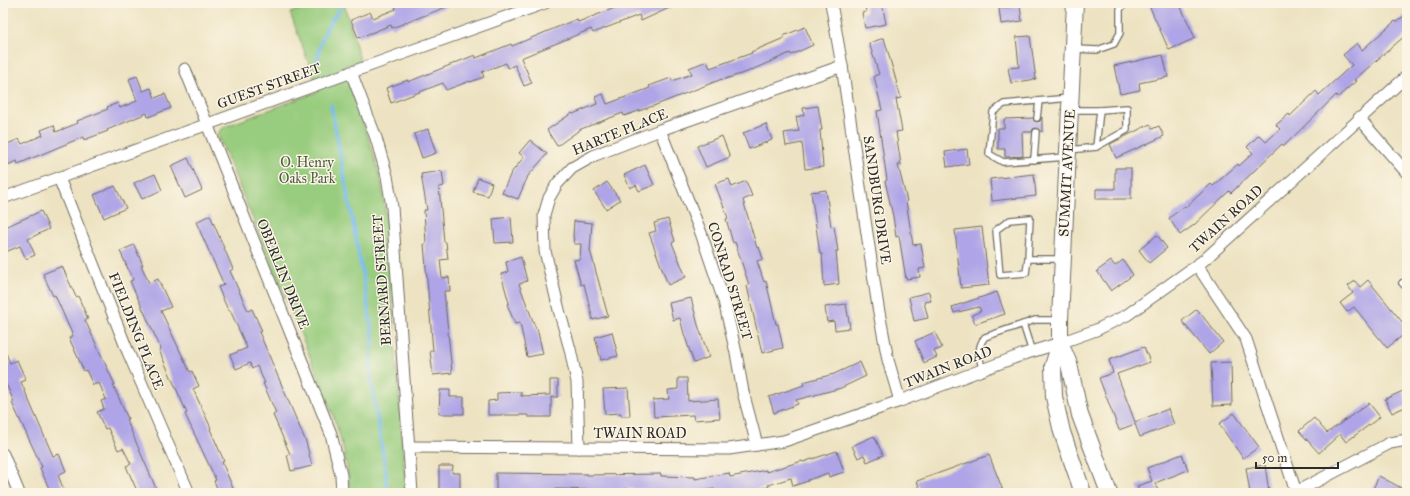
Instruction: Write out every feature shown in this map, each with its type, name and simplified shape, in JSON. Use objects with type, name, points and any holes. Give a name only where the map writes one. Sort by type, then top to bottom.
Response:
[{"type":"main road","name":"SUMMIT AVENUE","points":[[1075,3],[1062,259],[1060,343],[1053,366],[1054,397],[1062,432],[1083,493]]},
{"type":"main road","name":"SUMMIT AVENUE","points":[[1060,343],[1069,364],[1080,415],[1109,493]]},
{"type":"street","name":"GUEST STREET","points":[[3,198],[545,3]]},
{"type":"street","name":"SANDBURG DRIVE","points":[[831,3],[842,66],[878,307],[888,360],[900,401]]},
{"type":"street","name":"HARTE PLACE","points":[[579,448],[577,382],[545,251],[544,215],[549,198],[557,184],[572,168],[595,156],[660,130],[842,66]]},
{"type":"street","name":"OBERLIN DRIVE","points":[[185,69],[331,434],[341,475],[342,493]]},
{"type":"street","name":"BERNARD STREET","points":[[351,72],[376,138],[387,176],[391,199],[410,447],[412,493]]},
{"type":"street","name":"TWAIN ROAD","points":[[410,447],[729,449],[784,441],[1096,330],[1126,315],[1197,265],[1407,76]]},
{"type":"street","points":[[1359,118],[1407,173]]},
{"type":"street","name":"CONRAD STREET","points":[[660,130],[701,233],[724,301],[757,445]]},
{"type":"street","name":"FIELDING PLACE","points":[[59,178],[128,352],[189,493]]},
{"type":"street","points":[[1197,265],[1246,339],[1296,492],[1390,443],[1407,440]]},
{"type":"street","points":[[3,454],[19,493]]},
{"type":"lane","points":[[1072,49],[1097,50],[1114,44],[1120,33],[1120,9],[1126,3]]},
{"type":"lane","points":[[1037,118],[1039,101]]},
{"type":"lane","points":[[1039,101],[1070,104],[1100,110],[1127,108],[1127,130],[1096,147],[1034,160],[1003,162],[989,154],[993,112],[1004,104],[1039,101]]},
{"type":"lane","points":[[1096,147],[1100,110]]},
{"type":"lane","points":[[1034,160],[1036,132]]},
{"type":"lane","points":[[1030,218],[1028,259],[1026,273],[1000,275],[996,230],[1010,220],[1030,218]]},
{"type":"lane","points":[[1028,259],[1062,259]]},
{"type":"lane","points":[[1402,283],[1407,288]]},
{"type":"lane","points":[[982,370],[979,352],[980,343],[985,338],[1034,320],[1060,320]]},
{"type":"lane","points":[[1023,324],[1032,352]]},
{"type":"green space","name":"O. Henry Oaks Park","points":[[317,3],[344,3],[360,60],[343,67],[373,151],[382,185],[386,219],[406,493],[350,493],[344,452],[328,401],[218,135],[220,130],[227,126],[319,91],[290,13]]},
{"type":"building","points":[[394,3],[454,4],[392,28],[391,25],[358,38],[351,20],[370,12],[373,18],[396,9]]},
{"type":"building","points":[[628,3],[680,3],[641,21],[639,15],[593,33],[591,29],[521,58],[532,83],[524,86],[515,65],[508,68],[506,63],[482,72],[484,77],[470,82],[446,90],[443,83],[391,103],[386,88],[408,80],[408,82],[475,55],[476,58],[511,44],[512,46],[577,19],[578,22]]},
{"type":"building","points":[[865,3],[882,3],[886,24],[865,28],[862,13],[866,12]]},
{"type":"building","points":[[1148,3],[1179,3],[1195,38],[1169,50]]},
{"type":"building","points":[[1020,6],[1022,21],[1001,24],[999,8]]},
{"type":"building","points":[[1407,14],[1407,34],[1354,80],[1356,81],[1338,97],[1336,95],[1284,146],[1282,144],[1231,193],[1229,191],[1194,225],[1180,235],[1169,218],[1185,206],[1186,207],[1211,184],[1213,186],[1238,164],[1239,166],[1253,153],[1247,147],[1259,135],[1266,142],[1280,129],[1276,125],[1289,114],[1290,116],[1316,91],[1319,95],[1352,65],[1343,55],[1357,43],[1362,50],[1395,21],[1396,22]]},
{"type":"building","points":[[805,27],[813,45],[791,55],[790,53],[747,72],[722,79],[656,105],[624,116],[623,113],[581,129],[557,146],[547,130],[572,113],[573,114],[597,104],[595,97],[603,94],[607,104],[650,88],[649,86],[671,78],[672,81],[692,74],[689,68],[707,61],[710,68],[752,53],[751,52],[784,38],[783,36]]},
{"type":"building","points":[[1030,36],[1036,79],[1011,83],[1008,68],[1019,67],[1016,37]]},
{"type":"building","points":[[884,38],[901,98],[896,99],[902,131],[896,132],[901,165],[898,165],[907,201],[913,245],[921,244],[925,268],[919,269],[920,277],[906,279],[899,236],[896,237],[885,181],[887,180],[877,111],[882,110],[874,76],[879,74],[869,43]]},
{"type":"building","points":[[1163,55],[1168,77],[1139,83],[1140,90],[1120,94],[1114,66]]},
{"type":"building","points":[[137,76],[143,91],[151,88],[155,98],[165,94],[171,108],[148,117],[147,113],[84,140],[83,137],[18,164],[17,161],[3,167],[3,146],[19,139],[22,144],[43,135],[41,130],[54,125],[56,132],[118,103],[120,108],[137,101],[129,79]]},
{"type":"building","points":[[818,106],[822,130],[820,130],[823,167],[805,169],[802,143],[786,146],[784,133],[799,131],[796,117],[804,115],[803,108]]},
{"type":"building","points":[[1042,117],[1042,132],[1036,128],[1033,129],[1032,132],[1022,132],[1023,156],[1005,157],[1005,149],[998,149],[998,128],[1004,128],[1004,119],[1033,118],[1034,121],[1037,122],[1040,121]]},
{"type":"building","points":[[766,124],[772,140],[749,149],[743,133]]},
{"type":"building","points":[[1150,124],[1152,129],[1159,126],[1164,136],[1116,158],[1110,144]]},
{"type":"building","points":[[428,129],[436,153],[422,158],[414,134]]},
{"type":"building","points":[[722,136],[730,157],[706,167],[697,146]]},
{"type":"building","points":[[530,140],[547,154],[528,176],[518,199],[502,193],[511,173],[524,157],[519,153]]},
{"type":"building","points":[[967,149],[969,164],[947,167],[945,152]]},
{"type":"building","points":[[188,158],[202,190],[185,198],[171,166]]},
{"type":"building","points":[[645,165],[654,185],[639,191],[636,185],[630,188],[624,175]]},
{"type":"building","points":[[1115,168],[1131,168],[1131,199],[1096,199],[1096,189],[1115,189]]},
{"type":"building","points":[[442,171],[444,186],[439,187],[444,242],[446,242],[448,259],[440,260],[442,278],[449,277],[450,291],[444,291],[452,373],[433,375],[430,351],[433,351],[424,244],[426,244],[424,210],[427,210],[421,174]]},
{"type":"building","points":[[155,174],[162,190],[142,199],[134,183]]},
{"type":"building","points":[[1034,174],[1036,196],[992,201],[990,179]]},
{"type":"building","points":[[478,178],[492,183],[488,196],[473,192]]},
{"type":"building","points":[[729,179],[732,187],[746,181],[752,196],[743,200],[757,248],[759,247],[763,259],[757,261],[764,282],[766,281],[783,348],[762,353],[747,286],[749,285],[735,242],[733,243],[726,219],[728,218],[715,184]]},
{"type":"building","points":[[607,182],[620,200],[606,209],[594,191]]},
{"type":"building","points":[[115,186],[126,208],[104,218],[94,195]]},
{"type":"building","points":[[826,190],[831,227],[834,226],[838,251],[836,251],[839,284],[824,286],[822,254],[820,254],[811,192]]},
{"type":"building","points":[[41,211],[49,229],[28,239],[35,255],[26,259],[20,246],[3,253],[3,228]]},
{"type":"building","points":[[210,215],[233,269],[230,271],[248,311],[252,309],[262,331],[259,332],[306,442],[312,466],[291,471],[287,455],[290,454],[273,415],[276,413],[257,366],[252,369],[250,363],[236,369],[230,355],[247,348],[218,287],[224,285],[196,222]]},
{"type":"building","points":[[511,217],[513,242],[495,243],[493,219]]},
{"type":"building","points":[[668,219],[675,241],[672,243],[686,277],[668,285],[649,233],[656,231],[654,223]]},
{"type":"building","points":[[574,221],[592,223],[590,250],[608,316],[593,320],[584,284],[581,285],[574,260],[580,259],[581,244],[574,244]]},
{"type":"building","points":[[982,227],[989,285],[961,288],[955,230]]},
{"type":"building","points":[[1157,235],[1167,248],[1149,263],[1139,250]]},
{"type":"building","points":[[134,245],[149,283],[158,279],[171,307],[161,311],[190,372],[192,371],[199,386],[193,389],[211,428],[210,429],[224,461],[222,462],[235,493],[219,493],[214,481],[216,480],[185,414],[187,413],[159,350],[161,349],[130,281],[133,280],[120,251]]},
{"type":"building","points":[[521,257],[527,281],[519,284],[536,329],[537,328],[543,354],[527,357],[520,323],[515,324],[507,304],[509,303],[501,274],[508,272],[506,262]]},
{"type":"building","points":[[1123,260],[1133,275],[1111,291],[1097,271],[1111,261],[1115,266]]},
{"type":"building","points":[[62,266],[88,319],[85,320],[115,385],[113,385],[128,419],[126,419],[158,493],[138,493],[126,466],[131,464],[123,448],[118,450],[108,428],[105,429],[97,412],[104,409],[101,401],[106,399],[99,383],[93,385],[86,370],[84,371],[69,338],[73,336],[55,295],[53,296],[43,274]]},
{"type":"building","points":[[1368,280],[1407,328],[1407,332],[1387,348],[1354,307],[1347,312],[1340,303],[1353,293],[1348,286],[1355,281],[1360,287]]},
{"type":"building","points":[[929,292],[931,301],[924,302],[928,318],[914,321],[909,297]]},
{"type":"building","points":[[997,292],[1005,314],[975,324],[972,315],[981,311],[979,307],[954,313],[952,307]]},
{"type":"building","points":[[691,298],[709,357],[694,363],[680,318],[673,320],[669,303]]},
{"type":"building","points":[[846,304],[850,328],[835,330],[834,321],[827,322],[825,307]]},
{"type":"building","points":[[1197,309],[1223,342],[1209,354],[1182,321]]},
{"type":"building","points":[[612,332],[618,356],[601,360],[595,337]]},
{"type":"building","points":[[935,332],[942,348],[934,351],[937,357],[924,363],[915,341]]},
{"type":"building","points":[[3,346],[10,363],[17,360],[26,380],[21,382],[53,456],[59,454],[66,471],[58,475],[65,493],[51,493],[40,468],[42,467],[12,403],[14,402],[3,377]]},
{"type":"building","points":[[1144,347],[1150,362],[1117,374],[1135,422],[1168,409],[1174,424],[1140,437],[1135,424],[1119,430],[1099,378],[1113,373],[1109,360]]},
{"type":"building","points":[[860,362],[866,376],[841,388],[796,400],[798,404],[774,413],[769,397],[804,385],[803,382],[834,374]]},
{"type":"building","points":[[1231,362],[1232,405],[1213,406],[1211,363]]},
{"type":"building","points":[[678,378],[687,378],[688,401],[718,399],[720,418],[694,420],[693,415],[654,417],[653,400],[669,399],[668,390],[678,389]]},
{"type":"building","points":[[550,380],[558,380],[558,397],[551,397],[551,417],[528,417],[528,415],[488,415],[488,401],[497,400],[497,393],[521,392],[521,396],[550,395]]},
{"type":"building","points":[[628,388],[630,416],[621,416],[621,413],[605,414],[603,389]]},
{"type":"building","points":[[440,390],[450,390],[450,397],[464,397],[464,414],[439,414]]},
{"type":"building","points":[[1403,391],[1407,401],[1407,406],[1392,413],[1385,399]]},
{"type":"building","points":[[1369,403],[1380,417],[1346,442],[1340,434],[1319,453],[1299,431],[1314,418],[1327,433]]},
{"type":"building","points":[[1234,413],[1259,447],[1243,458],[1219,424]]},
{"type":"building","points":[[874,436],[883,455],[867,462],[864,455],[858,458],[852,446]]},
{"type":"building","points":[[837,451],[844,472],[829,477],[828,473],[793,486],[791,478],[768,485],[769,487],[740,493],[715,493],[714,489],[695,493],[644,493],[644,489],[625,489],[625,493],[602,493],[602,490],[496,490],[496,473],[587,475],[661,474],[661,476],[695,477],[695,479],[729,473],[730,477],[766,470],[766,472]]},
{"type":"building","points":[[1182,454],[1188,470],[1155,483],[1159,493],[1140,493],[1137,486],[1152,481],[1147,468]]},
{"type":"building","points":[[989,455],[1004,493],[921,493],[917,481]]},
{"type":"building","points":[[1265,465],[1269,493],[1250,493],[1246,468]]},
{"type":"building","points":[[439,466],[453,466],[452,473],[460,473],[460,490],[439,490]]},
{"type":"building","points":[[1379,476],[1407,491],[1407,493],[1371,493]]},
{"type":"waterway","points":[[317,61],[320,45],[326,30],[343,3]]},
{"type":"waterway","points":[[331,105],[366,293],[373,340],[371,380],[386,472],[386,493]]}]
